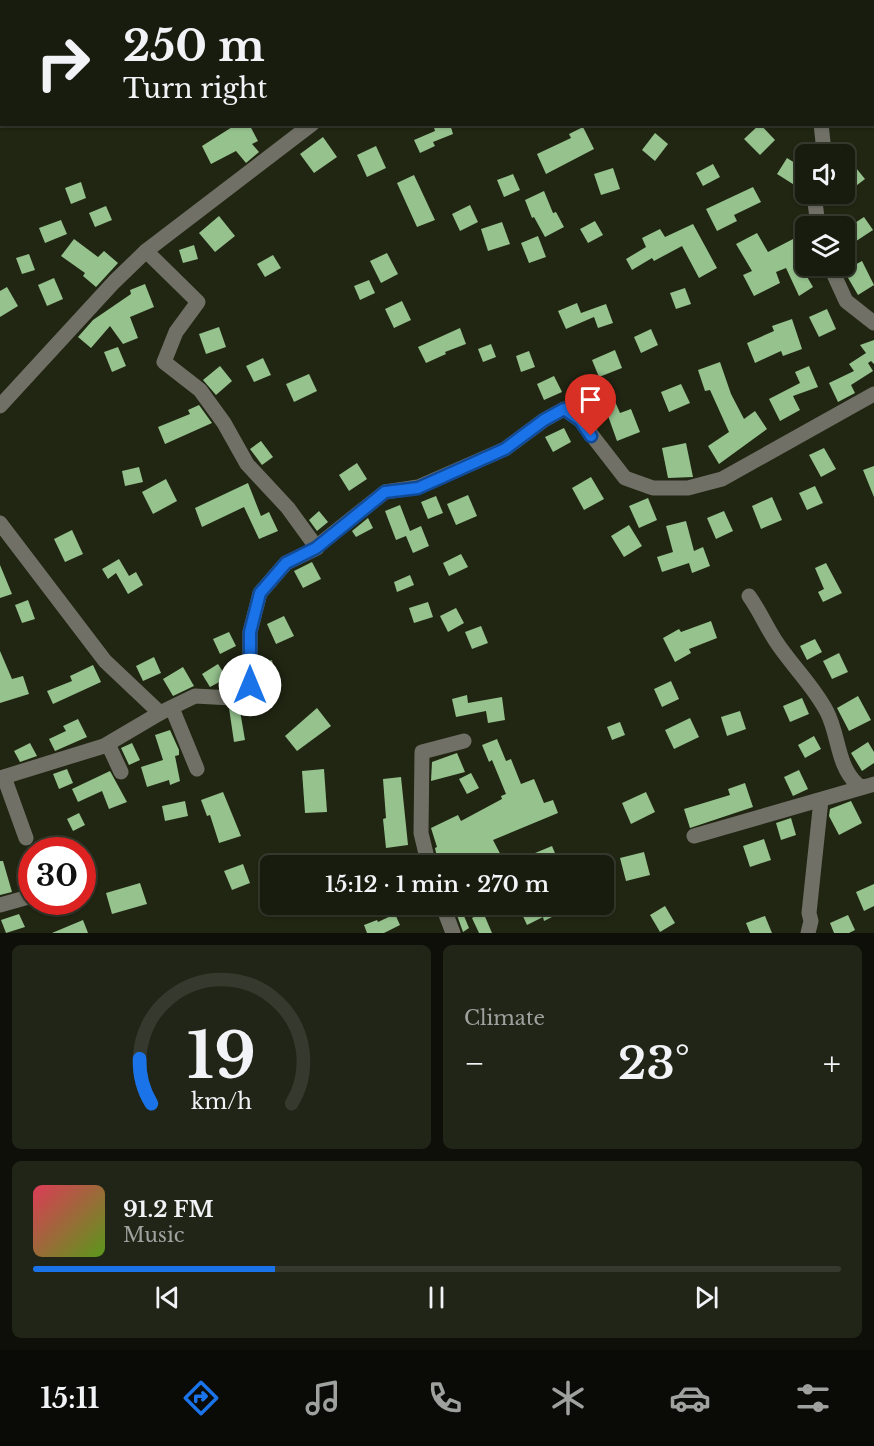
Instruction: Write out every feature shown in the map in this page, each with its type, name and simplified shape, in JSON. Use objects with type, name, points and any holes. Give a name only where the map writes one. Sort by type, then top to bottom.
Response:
[{"type":"street","points":[[0,406],[146,250],[309,126]]},
{"type":"street","points":[[821,126],[822,144]]},
{"type":"street","points":[[146,250],[198,302],[176,332],[164,362],[200,390],[224,423],[247,464],[288,508],[316,547]]},
{"type":"street","points":[[835,276],[846,301],[874,323]]},
{"type":"street","points":[[26,837],[2,777],[108,744],[195,696],[232,698],[250,685],[250,632],[260,593],[286,563],[316,547],[385,492],[418,488],[505,449],[544,420],[564,409],[580,420],[625,478],[653,488],[688,488],[722,479],[874,394]]},
{"type":"street","points":[[0,524],[105,661],[166,710],[197,769]]},
{"type":"street","points":[[749,596],[775,640],[828,713],[840,748],[841,761],[857,785],[869,786]]},
{"type":"street","points":[[427,855],[422,833],[422,752],[464,741]]},
{"type":"street","points":[[108,744],[121,771]]},
{"type":"street","points":[[694,836],[869,786]]},
{"type":"street","points":[[808,933],[811,921],[809,913],[821,800]]},
{"type":"street","points":[[0,905],[18,900]]},
{"type":"street","points":[[446,915],[453,933]]},
{"type":"building","points":[[234,126],[250,126],[258,141],[252,144],[259,152],[246,163],[236,151],[211,164],[202,146]]},
{"type":"building","points":[[434,126],[451,126],[453,134],[433,142],[435,146],[420,153],[414,140],[435,131]]},
{"type":"building","points":[[758,126],[762,126],[775,140],[760,155],[744,139]]},
{"type":"building","points":[[583,127],[594,149],[546,174],[537,154],[571,138],[569,134]]},
{"type":"building","points":[[655,133],[668,144],[655,161],[642,150]]},
{"type":"building","points":[[323,137],[337,157],[314,173],[300,154]]},
{"type":"building","points":[[376,146],[386,168],[367,177],[357,155]]},
{"type":"building","points":[[787,158],[795,163],[795,185],[777,174]]},
{"type":"building","points":[[713,164],[720,177],[703,186],[696,173]]},
{"type":"building","points":[[855,167],[865,179],[855,187]]},
{"type":"building","points":[[613,168],[620,189],[601,195],[594,174]]},
{"type":"building","points":[[513,174],[520,190],[504,197],[497,180]]},
{"type":"building","points":[[414,175],[435,220],[417,227],[397,183]]},
{"type":"building","points":[[81,182],[86,198],[71,204],[65,188]]},
{"type":"building","points":[[753,187],[761,202],[734,215],[737,221],[717,231],[706,209]]},
{"type":"building","points":[[544,191],[553,213],[556,212],[564,227],[545,237],[534,217],[532,218],[525,200]]},
{"type":"building","points":[[470,205],[478,222],[460,231],[452,214]]},
{"type":"building","points":[[106,206],[112,220],[95,227],[89,213]]},
{"type":"building","points":[[219,216],[235,236],[215,252],[199,233]]},
{"type":"building","points":[[864,217],[873,230],[855,242],[855,223]]},
{"type":"building","points":[[61,220],[67,234],[45,243],[39,228]]},
{"type":"building","points":[[595,221],[603,235],[588,243],[580,229]]},
{"type":"building","points":[[502,222],[510,244],[488,251],[481,229]]},
{"type":"building","points":[[693,224],[717,268],[699,278],[682,246],[654,261],[652,258],[632,270],[626,259],[646,247],[642,238],[660,229],[665,237]]},
{"type":"building","points":[[757,233],[768,252],[795,238],[795,276],[807,276],[813,287],[799,296],[786,268],[776,272],[780,283],[754,296],[743,275],[752,271],[736,244]]},
{"type":"building","points":[[538,236],[546,257],[529,263],[521,243]]},
{"type":"building","points":[[74,239],[98,257],[104,251],[118,263],[96,287],[83,276],[85,273],[61,256]]},
{"type":"building","points":[[194,245],[198,259],[183,263],[179,250]]},
{"type":"building","points":[[387,253],[398,274],[381,283],[370,261]]},
{"type":"building","points":[[29,254],[35,270],[22,274],[16,258]]},
{"type":"building","points":[[273,255],[281,268],[265,277],[257,264]]},
{"type":"building","points":[[862,261],[874,285],[858,295],[847,276],[855,276],[855,265]]},
{"type":"building","points":[[54,278],[63,299],[47,306],[38,285]]},
{"type":"building","points":[[369,280],[375,293],[360,300],[354,286]]},
{"type":"building","points":[[145,284],[154,307],[130,317],[138,338],[123,344],[110,326],[91,348],[78,337],[93,320],[131,294],[130,290]]},
{"type":"building","points":[[7,287],[18,306],[0,317],[0,291]]},
{"type":"building","points":[[685,288],[691,304],[676,309],[670,293]]},
{"type":"building","points":[[402,301],[411,320],[394,328],[385,309]]},
{"type":"building","points":[[577,303],[581,313],[606,304],[613,323],[598,328],[594,317],[566,329],[558,311]]},
{"type":"building","points":[[827,309],[836,329],[819,337],[809,317]]},
{"type":"building","points":[[792,319],[802,349],[783,356],[781,351],[755,363],[747,343],[774,331],[772,326]]},
{"type":"building","points":[[219,327],[226,347],[206,354],[199,334]]},
{"type":"building","points":[[460,328],[466,344],[426,363],[418,347]]},
{"type":"building","points":[[651,329],[658,345],[641,353],[634,337]]},
{"type":"building","points":[[874,340],[874,364],[871,361],[868,363],[873,371],[851,385],[855,393],[838,402],[829,383],[854,371],[849,364],[866,353],[860,345]]},
{"type":"building","points":[[491,344],[496,357],[483,362],[478,349]]},
{"type":"building","points":[[118,347],[126,366],[112,372],[104,352]]},
{"type":"building","points":[[615,350],[622,368],[599,377],[592,360]]},
{"type":"building","points":[[529,351],[535,367],[521,372],[516,356]]},
{"type":"building","points":[[263,358],[271,375],[254,382],[246,366]]},
{"type":"building","points":[[720,362],[731,394],[744,419],[755,411],[767,429],[719,464],[708,446],[729,432],[710,390],[705,391],[698,370]]},
{"type":"building","points":[[220,366],[232,381],[216,395],[203,380]]},
{"type":"building","points":[[809,366],[818,387],[793,396],[800,410],[780,421],[769,399],[800,383],[795,372]]},
{"type":"building","points":[[309,374],[317,391],[294,402],[286,384]]},
{"type":"building","points":[[554,376],[562,392],[544,400],[537,384]]},
{"type":"building","points":[[681,384],[690,403],[669,412],[661,392]]},
{"type":"building","points":[[610,390],[620,413],[631,409],[640,432],[617,441],[607,413],[600,416],[591,398]]},
{"type":"building","points":[[199,405],[212,423],[165,444],[158,427],[190,414],[188,410]]},
{"type":"building","points":[[564,428],[571,442],[553,452],[545,437]]},
{"type":"building","points":[[261,441],[273,457],[262,465],[250,449]]},
{"type":"building","points":[[686,443],[693,477],[668,478],[662,448]]},
{"type":"building","points":[[824,448],[836,469],[821,477],[809,455]]},
{"type":"building","points":[[357,463],[367,479],[349,491],[339,475]]},
{"type":"building","points":[[874,466],[874,497],[863,470]]},
{"type":"building","points":[[139,467],[143,482],[125,486],[122,471]]},
{"type":"building","points":[[591,477],[604,499],[584,510],[572,488]]},
{"type":"building","points":[[166,479],[177,501],[153,514],[142,492]]},
{"type":"building","points":[[248,483],[261,516],[269,512],[278,531],[259,539],[244,507],[202,527],[195,508]]},
{"type":"building","points":[[815,486],[823,503],[807,510],[799,493]]},
{"type":"building","points":[[468,495],[477,516],[456,525],[447,504]]},
{"type":"building","points":[[436,496],[443,513],[428,519],[421,502]]},
{"type":"building","points":[[772,497],[782,520],[761,529],[752,506]]},
{"type":"building","points":[[648,498],[657,520],[639,528],[629,506]]},
{"type":"building","points":[[400,505],[410,531],[421,526],[429,546],[413,553],[406,536],[396,540],[385,511]]},
{"type":"building","points":[[319,511],[328,522],[317,531],[309,520]]},
{"type":"building","points":[[724,511],[733,531],[716,539],[707,518]]},
{"type":"building","points":[[368,518],[373,528],[356,537],[352,531]]},
{"type":"building","points":[[686,521],[694,551],[703,547],[710,566],[692,573],[689,563],[662,572],[657,557],[673,552],[666,526]]},
{"type":"building","points":[[629,525],[642,546],[624,557],[611,536]]},
{"type":"building","points":[[72,530],[83,554],[65,562],[54,539]]},
{"type":"building","points":[[461,554],[468,567],[449,576],[443,563]]},
{"type":"building","points":[[119,559],[129,576],[136,572],[143,585],[128,594],[116,573],[108,579],[102,569]]},
{"type":"building","points":[[312,562],[321,579],[303,588],[294,571]]},
{"type":"building","points":[[826,563],[842,593],[823,602],[818,592],[824,589],[815,568]]},
{"type":"building","points":[[0,565],[12,594],[0,598]]},
{"type":"building","points":[[410,575],[414,585],[397,592],[394,582]]},
{"type":"building","points":[[28,600],[35,619],[22,623],[15,605]]},
{"type":"building","points":[[428,602],[433,617],[414,623],[409,608]]},
{"type":"building","points":[[456,608],[464,623],[448,632],[440,616]]},
{"type":"building","points":[[284,616],[294,636],[276,644],[267,624]]},
{"type":"building","points":[[711,621],[717,638],[689,649],[691,653],[675,662],[663,638],[679,629],[681,632]]},
{"type":"building","points":[[481,626],[488,643],[472,649],[465,632]]},
{"type":"building","points":[[229,632],[236,646],[220,654],[213,639]]},
{"type":"building","points":[[815,639],[822,652],[807,660],[800,646]]},
{"type":"building","points":[[0,651],[12,679],[23,676],[29,694],[0,703]]},
{"type":"building","points":[[839,653],[848,672],[832,679],[823,661]]},
{"type":"building","points":[[154,657],[161,673],[143,681],[136,666]]},
{"type":"building","points":[[272,660],[275,677],[260,680],[260,663]]},
{"type":"building","points":[[218,664],[227,678],[210,687],[202,674]]},
{"type":"building","points":[[93,665],[101,682],[53,704],[47,691],[72,681],[70,676]]},
{"type":"building","points":[[183,667],[194,686],[173,696],[163,679]]},
{"type":"building","points":[[671,681],[679,699],[662,707],[654,689]]},
{"type":"building","points":[[467,695],[468,703],[502,697],[505,720],[488,723],[486,711],[456,717],[452,699]]},
{"type":"building","points":[[858,696],[871,720],[849,731],[837,708]]},
{"type":"building","points":[[802,698],[809,714],[790,722],[783,706]]},
{"type":"building","points":[[239,705],[245,740],[234,742],[229,708]]},
{"type":"building","points":[[317,708],[331,726],[297,751],[285,736]]},
{"type":"building","points":[[740,711],[746,729],[727,736],[721,717]]},
{"type":"building","points":[[690,718],[699,737],[674,749],[665,730]]},
{"type":"building","points":[[78,719],[87,737],[55,751],[49,739],[66,731],[63,726]]},
{"type":"building","points":[[620,722],[625,735],[612,740],[607,727]]},
{"type":"building","points":[[170,730],[179,750],[179,755],[175,756],[180,781],[170,785],[169,780],[147,787],[141,767],[163,760],[155,735]]},
{"type":"building","points":[[814,736],[821,749],[805,758],[798,745]]},
{"type":"building","points":[[497,739],[506,761],[511,759],[521,784],[534,779],[544,803],[553,800],[558,813],[493,840],[501,855],[437,855],[435,848],[437,847],[431,828],[458,815],[461,821],[502,799],[501,796],[506,794],[492,760],[489,762],[482,745]]},
{"type":"building","points":[[868,742],[874,752],[874,763],[862,771],[851,753]]},
{"type":"building","points":[[30,743],[37,756],[20,762],[14,751]]},
{"type":"building","points":[[132,743],[140,760],[129,765],[121,748]]},
{"type":"building","points":[[457,753],[465,772],[431,781],[432,762]]},
{"type":"building","points":[[67,769],[73,783],[59,789],[53,774]]},
{"type":"building","points":[[324,769],[327,812],[305,813],[302,771]]},
{"type":"building","points":[[799,770],[808,789],[793,796],[784,777]]},
{"type":"building","points":[[110,771],[127,802],[109,809],[102,791],[78,802],[72,789]]},
{"type":"building","points":[[471,773],[479,788],[467,794],[459,779]]},
{"type":"building","points":[[401,777],[408,845],[386,848],[383,779]]},
{"type":"building","points":[[745,783],[753,807],[690,828],[684,809],[730,795],[728,789]]},
{"type":"building","points":[[223,792],[241,836],[219,843],[210,815],[207,816],[201,800]]},
{"type":"building","points":[[646,792],[655,812],[631,824],[622,803]]},
{"type":"building","points":[[185,801],[188,816],[165,821],[162,806]]},
{"type":"building","points":[[851,801],[862,823],[839,835],[829,816],[830,809]]},
{"type":"building","points":[[79,813],[85,825],[73,831],[67,819]]},
{"type":"building","points":[[791,818],[796,835],[781,840],[776,823]]},
{"type":"building","points":[[764,839],[771,860],[750,867],[743,846]]},
{"type":"building","points":[[552,846],[556,855],[530,855]]},
{"type":"building","points":[[644,852],[650,875],[626,881],[620,858]]},
{"type":"building","points":[[0,861],[3,861],[12,892],[0,895]]},
{"type":"building","points":[[243,864],[250,883],[232,890],[224,871]]},
{"type":"building","points":[[140,883],[147,904],[112,914],[106,893]]},
{"type":"building","points":[[874,884],[874,906],[864,911],[856,892]]},
{"type":"building","points":[[665,906],[675,923],[660,932],[650,915]]},
{"type":"building","points":[[18,914],[25,927],[6,933],[1,920]]},
{"type":"building","points":[[395,915],[400,925],[384,933],[367,933],[364,925],[377,920],[378,922]]},
{"type":"building","points":[[457,915],[464,915],[469,928],[463,932]]},
{"type":"building","points":[[484,915],[492,933],[479,933],[472,918]]},
{"type":"building","points":[[522,915],[554,916],[544,921],[543,917],[527,925]]},
{"type":"building","points":[[848,915],[855,930],[849,933],[834,933],[830,923]]},
{"type":"building","points":[[765,916],[772,933],[750,933],[746,923]]},
{"type":"building","points":[[83,920],[88,933],[52,933]]},
{"type":"route","points":[[250,685],[250,632],[260,593],[286,563],[316,548],[385,492],[418,488],[505,449],[544,420],[564,409],[580,420],[591,436]]}]
